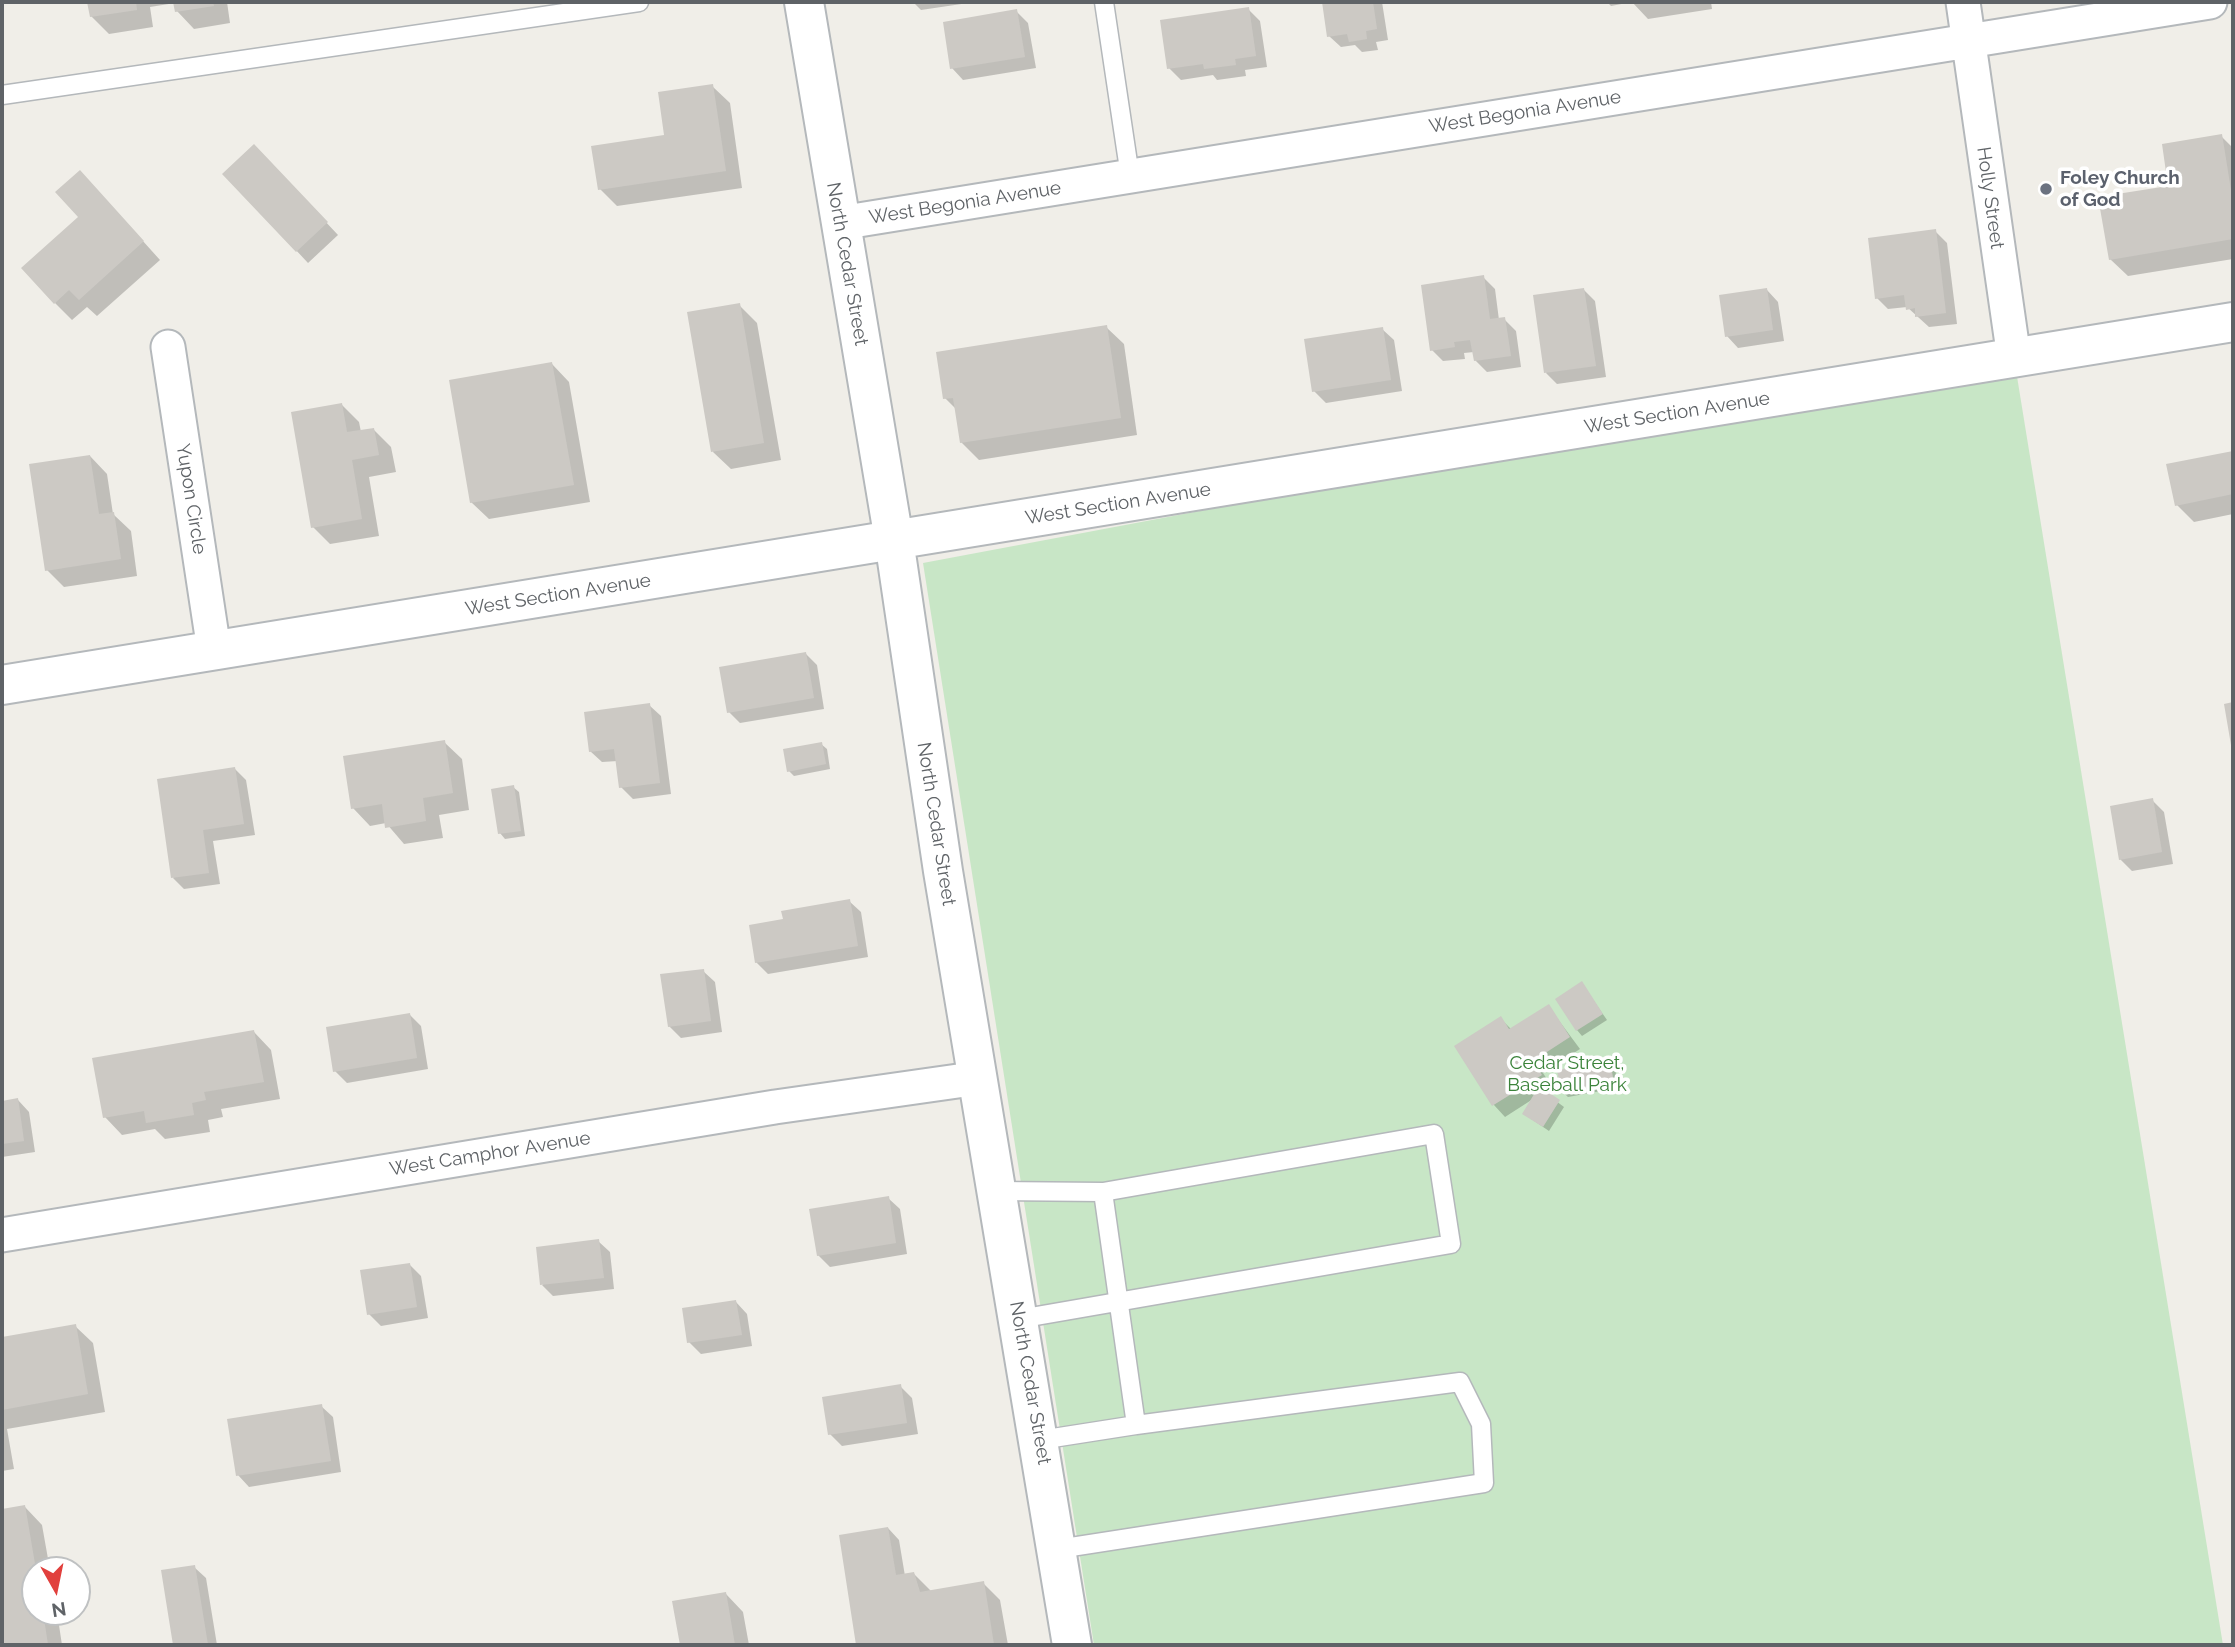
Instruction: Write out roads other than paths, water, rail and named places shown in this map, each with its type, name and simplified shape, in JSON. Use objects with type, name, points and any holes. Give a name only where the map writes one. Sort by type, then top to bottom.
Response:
[{"type":"street","name":"North Cedar Street","points":[[804,2],[894,540],[943,871],[1040,1440],[1072,1645]]},
{"type":"street","name":"Holly Street","points":[[1963,2],[2014,358]]},
{"type":"street","name":"West Begonia Avenue","points":[[840,223],[1969,38],[2210,2]]},
{"type":"street","name":"West Section Avenue","points":[[2,685],[2233,322]]},
{"type":"street","name":"Yupon Circle","points":[[168,347],[214,650]]},
{"type":"street","name":"West Camphor Avenue","points":[[2,1235],[775,1107],[979,1078]]},
{"type":"lane","points":[[2,95],[639,2]]},
{"type":"lane","points":[[1104,2],[1130,176]]},
{"type":"lane","points":[[996,1191],[1103,1192],[1434,1134],[1451,1244],[1019,1319]]},
{"type":"lane","points":[[1103,1192],[1121,1301],[1136,1426]]},
{"type":"lane","points":[[1040,1440],[1461,1382],[1481,1424],[1484,1483],[1058,1549]]},
{"type":"place","name":"Foley Church of God","points":[[2046,189]]},
{"type":"park label","name":"Cedar Street, Baseball Park","points":[[1567,1074]]}]
